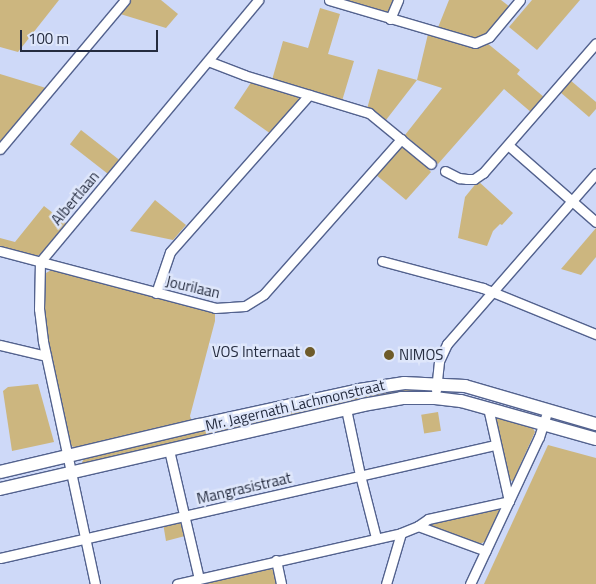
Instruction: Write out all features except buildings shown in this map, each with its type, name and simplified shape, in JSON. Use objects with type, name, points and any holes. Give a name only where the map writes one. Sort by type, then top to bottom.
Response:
[{"type":"main road","name":"Mr. Jagernath Lachmonstraat","points":[[0,472],[359,390],[404,383],[465,386],[596,424]]},
{"type":"main road","name":"Mr. Jagernath Lachmonstraat","points":[[0,489],[346,409],[402,398],[435,398],[488,408],[596,439]]},
{"type":"street","points":[[0,149],[125,0]]},
{"type":"street","name":"Albertlaan","points":[[40,262],[258,0]]},
{"type":"street","points":[[329,0],[475,43],[489,37],[520,0]]},
{"type":"street","points":[[390,19],[398,0]]},
{"type":"street","points":[[445,171],[459,178],[474,179],[483,173],[596,43]]},
{"type":"street","points":[[208,61],[244,75],[368,113],[431,164]]},
{"type":"street","points":[[156,293],[170,252],[309,95]]},
{"type":"street","name":"Jourilaan","points":[[0,251],[156,293],[226,309],[245,306],[259,299],[401,139]]},
{"type":"street","points":[[508,145],[596,222]]},
{"type":"street","points":[[435,398],[439,361],[447,344],[596,173]]},
{"type":"street","points":[[382,261],[494,292],[596,334]]},
{"type":"street","points":[[40,262],[39,309],[46,356],[95,584]]},
{"type":"street","points":[[0,345],[46,356]]},
{"type":"street","points":[[488,408],[509,501]]},
{"type":"street","points":[[346,409],[376,538]]},
{"type":"street","points":[[470,584],[544,424],[548,410]]},
{"type":"street","name":"Mangrasistraat","points":[[0,558],[495,445]]},
{"type":"street","points":[[169,450],[199,579]]},
{"type":"street","points":[[177,584],[401,532],[418,526],[428,519],[509,501]]},
{"type":"street","points":[[418,526],[486,551]]},
{"type":"street","points":[[386,584],[401,532]]},
{"type":"street","points":[[276,560],[281,584]]},
{"type":"shaded area","points":[[0,0],[59,0],[18,52],[0,47]]},
{"type":"shaded area","points":[[128,0],[161,0],[178,14],[166,28],[117,13]]},
{"type":"shaded area","points":[[339,0],[394,0],[388,12],[383,13]]},
{"type":"shaded area","points":[[449,0],[501,0],[510,7],[489,32],[475,40],[437,30]]},
{"type":"shaded area","points":[[532,0],[580,0],[537,50],[509,27]]},
{"type":"shaded area","points":[[320,8],[340,14],[328,54],[354,61],[342,101],[272,80],[283,41],[308,48]]},
{"type":"shaded area","points":[[428,34],[467,46],[487,43],[520,70],[517,74],[545,98],[532,113],[504,89],[438,164],[405,135],[442,88],[417,80]]},
{"type":"shaded area","points":[[378,69],[417,80],[386,120],[367,109]]},
{"type":"shaded area","points":[[0,74],[46,88],[0,142]]},
{"type":"shaded area","points":[[570,80],[596,102],[596,109],[589,117],[560,92]]},
{"type":"shaded area","points":[[252,81],[298,95],[299,101],[271,134],[234,108]]},
{"type":"shaded area","points":[[81,130],[119,160],[108,174],[70,144]]},
{"type":"shaded area","points":[[402,146],[408,147],[431,172],[406,200],[375,174]]},
{"type":"shaded area","points":[[478,181],[513,213],[502,225],[500,224],[493,231],[487,246],[458,238],[465,197]]},
{"type":"shaded area","points":[[155,200],[186,225],[173,240],[130,231]]},
{"type":"shaded area","points":[[44,206],[67,224],[42,254],[35,256],[0,247],[0,238],[15,242]]},
{"type":"shaded area","points":[[596,228],[596,257],[581,275],[561,269]]},
{"type":"shaded area","points":[[53,269],[215,312],[215,321],[190,416],[192,422],[77,449],[70,445],[45,330],[44,278],[46,273]]},
{"type":"shaded area","points":[[38,384],[54,442],[12,451],[3,391],[8,387]]},
{"type":"shaded area","points":[[398,389],[430,391],[83,464],[82,462],[85,458],[198,431],[371,392]]},
{"type":"shaded area","points":[[438,412],[441,431],[424,433],[421,415]]},
{"type":"shaded area","points":[[495,417],[532,426],[535,432],[513,481],[508,480],[493,419]]},
{"type":"shaded area","points":[[548,445],[596,458],[596,584],[484,584]]},
{"type":"shaded area","points":[[501,506],[486,541],[480,544],[427,524],[431,520]]},
{"type":"shaded area","points":[[181,520],[185,536],[166,541],[163,523]]},
{"type":"shaded area","points":[[268,567],[274,571],[277,584],[193,584]]},
{"type":"place","name":"VOS Internaat","points":[[310,352]]},
{"type":"place","name":"NIMOS","points":[[389,355]]}]
